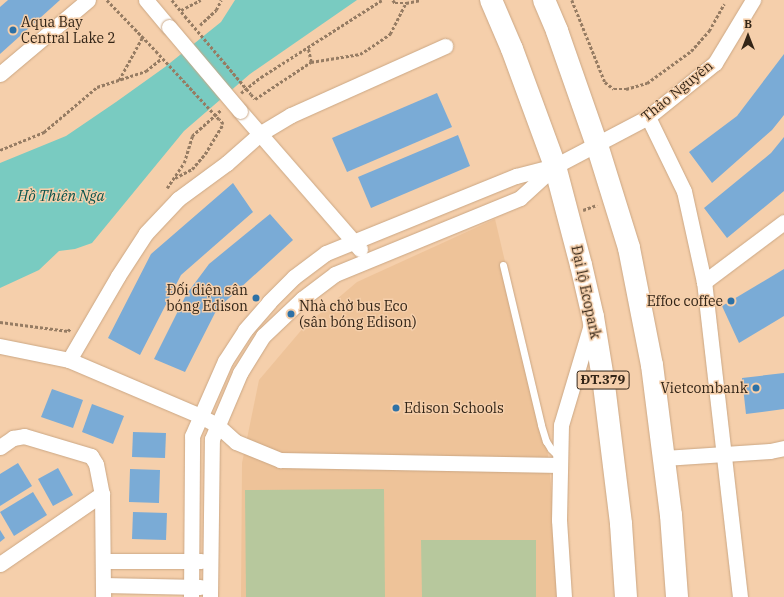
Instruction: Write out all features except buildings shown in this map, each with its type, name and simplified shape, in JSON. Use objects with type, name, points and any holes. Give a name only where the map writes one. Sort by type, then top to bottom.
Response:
[{"type":"highway","name":"Đại lộ Ecopark","points":[[491,0],[512,49],[555,166],[593,317],[604,385],[621,524],[626,597]]},
{"type":"highway","points":[[544,0],[557,31],[597,145],[629,248],[652,365],[671,515],[677,597]]},
{"type":"street","points":[[0,74],[88,0]]},
{"type":"street","points":[[146,0],[239,104],[261,133],[369,260]]},
{"type":"street","name":"Thảo Nguyên","points":[[555,166],[648,117],[715,63],[753,0]]},
{"type":"street","points":[[69,360],[118,276],[146,233],[178,199],[227,163],[261,133],[290,115],[445,46]]},
{"type":"street","points":[[648,117],[684,191],[704,282],[740,597]]},
{"type":"street","points":[[191,592],[192,436],[225,361],[245,330],[268,302],[294,277],[326,253],[516,176],[555,166]]},
{"type":"street","points":[[0,446],[13,438],[24,436],[91,456],[96,464],[102,494],[103,591],[210,592],[212,439],[240,373],[263,336],[302,299],[335,274],[520,198],[555,166]]},
{"type":"street","points":[[704,282],[784,222]]},
{"type":"street","points":[[564,597],[559,520],[561,425],[593,317]]},
{"type":"street","points":[[0,346],[69,360],[200,416],[217,425],[236,442],[280,460],[560,462]]},
{"type":"street","points":[[664,458],[770,451],[784,448]]},
{"type":"street","points":[[0,564],[102,494]]},
{"type":"street","points":[[103,561],[210,561]]},
{"type":"lane","points":[[503,264],[541,425],[551,449],[560,462]]},
{"type":"path","points":[[107,0],[122,17],[143,36],[223,124],[205,154],[192,169],[175,178]]},
{"type":"path","points":[[172,0],[255,99],[312,62],[360,54],[368,49],[390,34],[406,4]]},
{"type":"path","points":[[181,10],[201,0]]},
{"type":"path","points":[[200,25],[216,10],[221,0]]},
{"type":"path","points":[[239,104],[261,77],[382,0]]},
{"type":"path","points":[[393,0],[395,3],[406,4],[421,0]]},
{"type":"path","points":[[572,0],[605,82],[614,89],[626,89],[647,83],[691,51],[709,31],[724,4]]},
{"type":"path","points":[[119,80],[143,36]]},
{"type":"path","points":[[308,48],[312,62]]},
{"type":"path","points":[[0,150],[44,132],[97,87],[146,71],[161,60]]},
{"type":"path","points":[[163,193],[175,178],[184,163],[192,136],[226,106]]},
{"type":"path","points":[[582,210],[600,204]]},
{"type":"path","points":[[0,322],[68,331],[72,325]]},
{"type":"shaded area","name":"Edison Schools","points":[[495,219],[546,436],[562,597],[241,597],[242,463],[259,380],[304,327],[357,282]]},
{"type":"green space","points":[[384,489],[385,597],[246,597],[245,490]]},
{"type":"green space","points":[[421,540],[536,540],[536,597],[422,597]]},
{"type":"water","name":"Hồ Thiên Nga","points":[[235,0],[357,0],[250,74],[184,131],[92,243],[75,249],[59,251],[39,270],[0,288],[0,163],[66,136],[116,102],[165,67],[221,22]]},
{"type":"place","name":"Aqua Bay Central Lake 2","points":[[13,30]]},
{"type":"place","name":"Đối diện sân bóng Edison","points":[[256,298]]},
{"type":"place","name":"Effoc coffee","points":[[731,301]]},
{"type":"place","name":"Nhà chờ bus Eco (sân bóng Edison)","points":[[291,314]]},
{"type":"place","name":"Vietcombank","points":[[756,388]]},
{"type":"place","name":"Edison Schools","points":[[396,408]]}]
